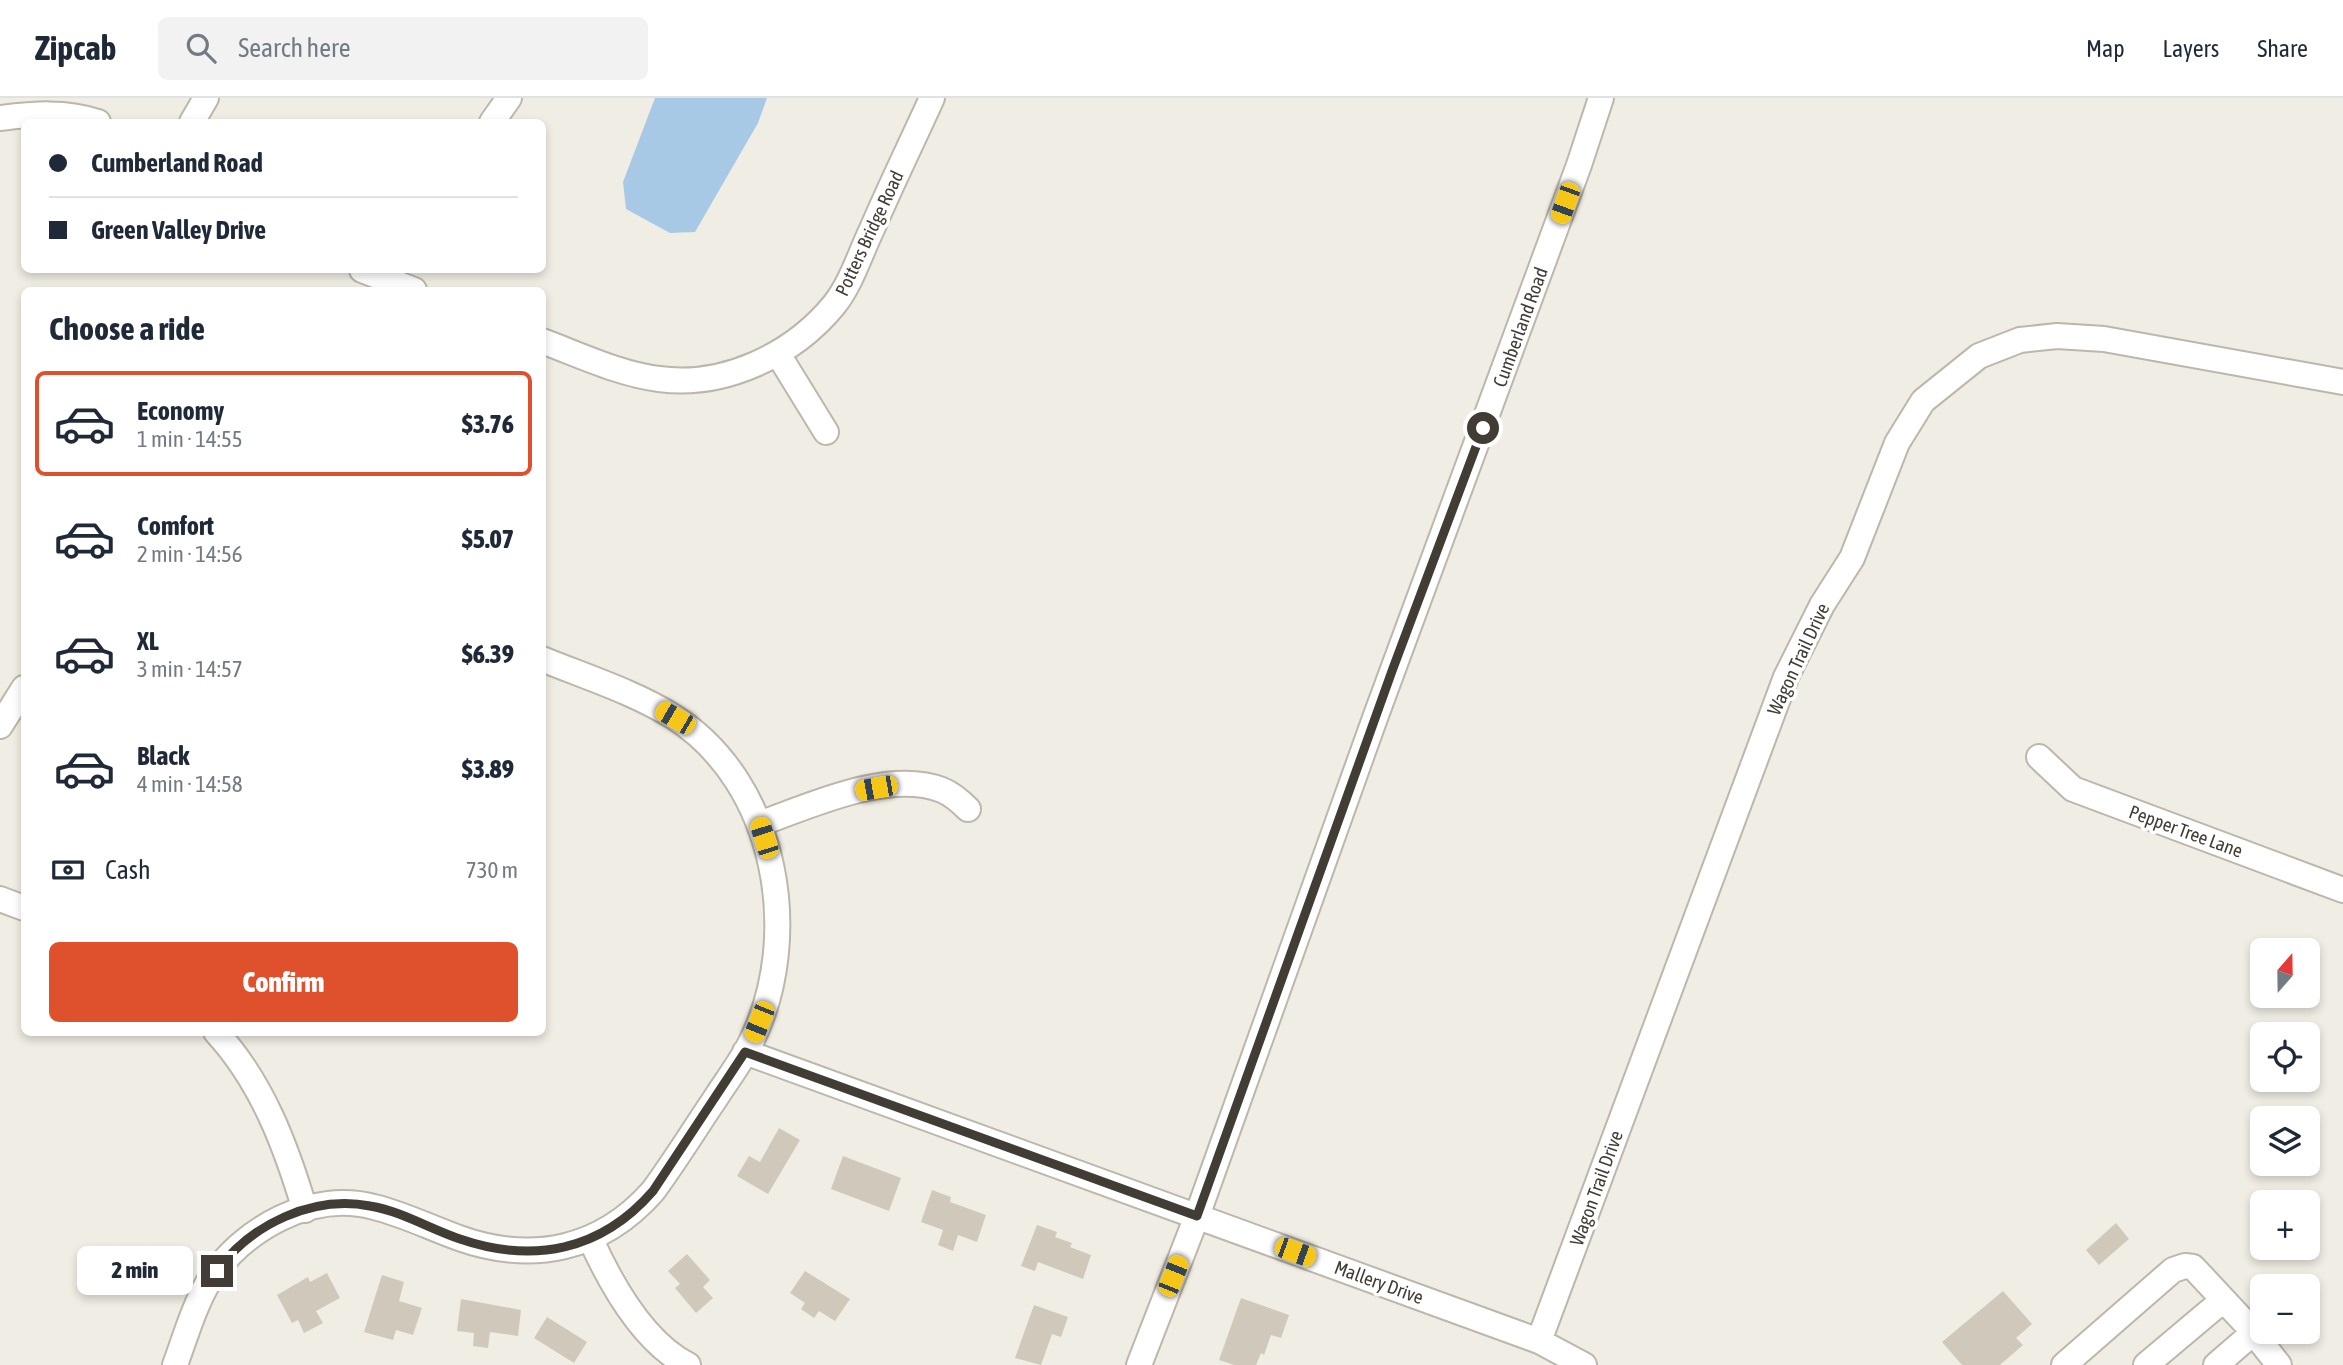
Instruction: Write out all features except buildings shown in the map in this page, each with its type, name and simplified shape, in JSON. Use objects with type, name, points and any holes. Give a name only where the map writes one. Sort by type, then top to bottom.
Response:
[{"type":"street","points":[[194,119],[206,98]]},
{"type":"street","points":[[494,119],[509,98]]},
{"type":"street","name":"Potters Bridge Road","points":[[546,342],[644,377],[662,380],[706,379],[728,374],[778,354],[818,322],[844,290],[932,98]]},
{"type":"street","name":"Cumberland Road","points":[[1139,1365],[1197,1216],[1598,104]]},
{"type":"street","points":[[0,118],[27,114],[57,114],[90,119]]},
{"type":"street","points":[[373,273],[402,281]]},
{"type":"street","name":"Wagon Trail Drive","points":[[1539,1341],[1786,677],[1822,605],[1852,558],[1897,443],[1923,401],[1979,356],[2020,340],[2057,336],[2151,346],[2343,382]]},
{"type":"street","points":[[778,354],[826,432]]},
{"type":"street","points":[[175,1365],[208,1283],[226,1259],[261,1229],[304,1210],[347,1203],[372,1206],[460,1239],[497,1249],[550,1249],[591,1240],[642,1203],[653,1191],[745,1052],[772,984],[777,955],[776,897],[768,852],[759,824],[730,771],[691,730],[646,701],[546,662]]},
{"type":"street","points":[[0,726],[21,693]]},
{"type":"street","name":"Pepper Tree Lane","points":[[2039,757],[2073,789],[2343,890]]},
{"type":"street","points":[[759,824],[830,799],[891,785],[918,784],[932,787],[952,795],[968,809]]},
{"type":"street","points":[[0,899],[21,907]]},
{"type":"street","points":[[221,1036],[265,1103],[290,1159],[304,1210]]},
{"type":"street","name":"Mallery Drive","points":[[745,1052],[1539,1341],[1584,1365]]},
{"type":"street","points":[[591,1240],[613,1285],[635,1317],[667,1352],[688,1365]]},
{"type":"street","points":[[2064,1365],[2172,1270],[2185,1266],[2193,1268],[2250,1330]]},
{"type":"street","points":[[2146,1365],[2222,1300]]},
{"type":"street","points":[[2216,1365],[2250,1336]]},
{"type":"street","points":[[2262,1344],[2279,1365]]},
{"type":"water","points":[[655,98],[767,98],[758,123],[695,232],[670,233],[626,209],[623,182]]},
{"type":"route","points":[[217,1271],[242,1243],[279,1219],[304,1210],[347,1203],[372,1206],[460,1239],[497,1249],[550,1249],[591,1240],[642,1203],[653,1191],[745,1052],[1197,1216],[1392,671],[1483,428]]}]
